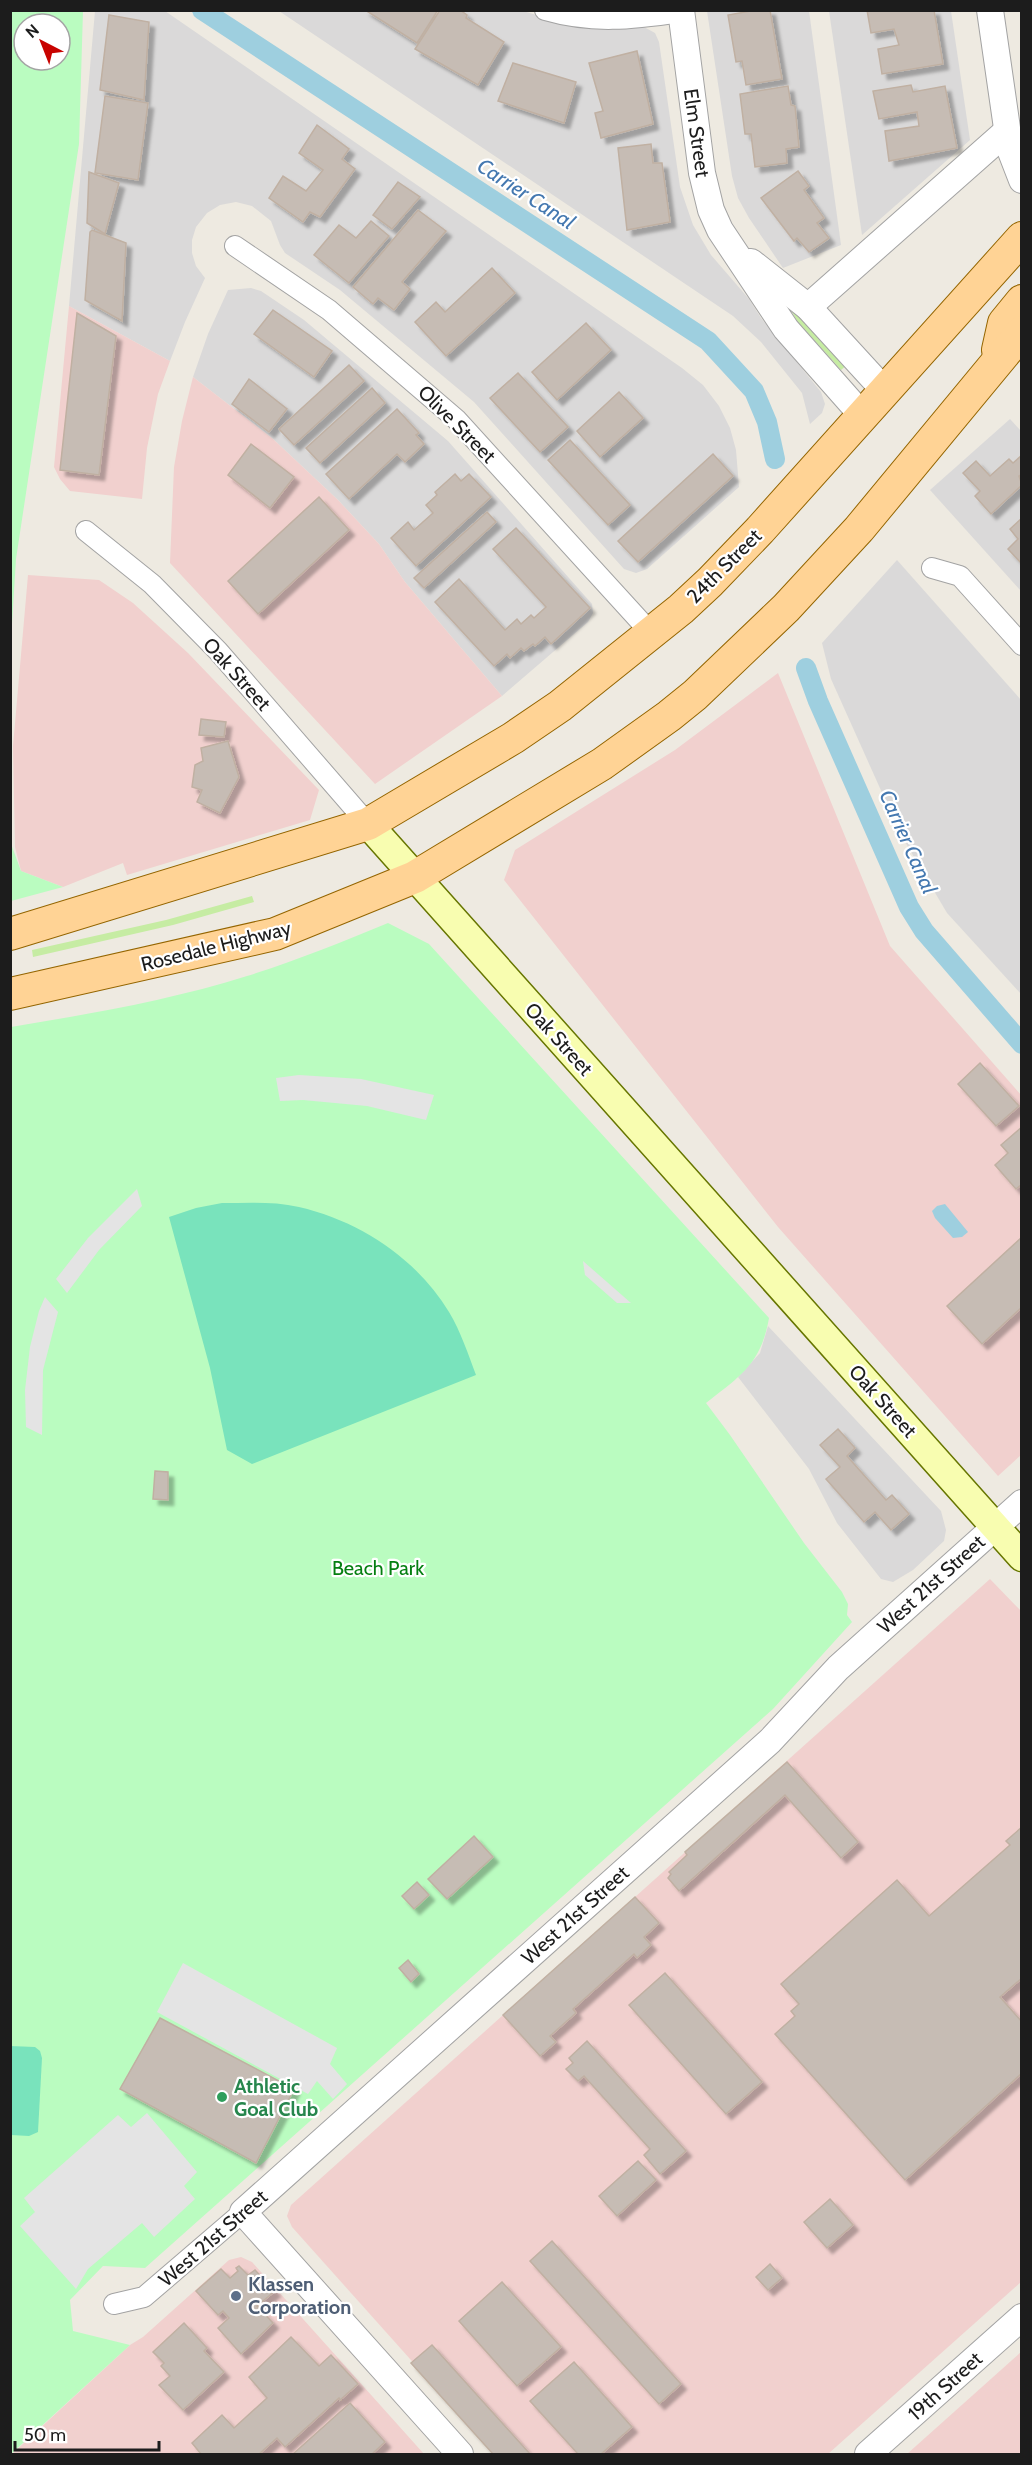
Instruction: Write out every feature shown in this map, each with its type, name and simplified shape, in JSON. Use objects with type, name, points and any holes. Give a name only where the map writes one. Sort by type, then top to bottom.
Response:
[{"type":"main road","name":"24th Street","points":[[368,825],[513,738],[560,706],[710,582],[760,530],[1022,238]]},
{"type":"main road","points":[[994,366],[1004,323],[1022,301]]},
{"type":"main road","points":[[415,878],[602,764],[695,695],[786,608],[860,529],[1022,332]]},
{"type":"main road","points":[[10,934],[368,825]]},
{"type":"main road","name":"Oak Street","points":[[368,825],[1022,1557]]},
{"type":"main road","name":"Rosedale Highway","points":[[10,994],[275,934],[415,878]]},
{"type":"street","points":[[545,10],[577,18],[609,21],[681,11]]},
{"type":"street","points":[[990,10],[1010,149],[1022,180]]},
{"type":"street","name":"Elm Street","points":[[681,11],[704,181],[711,210],[720,230],[786,329],[862,415]]},
{"type":"street","points":[[808,307],[1007,131]]},
{"type":"street","name":"Olive Street","points":[[235,246],[329,310],[456,419],[651,633]]},
{"type":"street","name":"Elm Street","points":[[734,249],[808,307],[884,390]]},
{"type":"street","name":"Oak Street","points":[[86,531],[152,584],[218,651],[368,825]]},
{"type":"street","points":[[932,568],[960,576],[1022,645]]},
{"type":"street","name":"West 21st Street","points":[[114,2304],[144,2297],[243,2212],[761,1749],[837,1668],[1022,1503]]},
{"type":"street","points":[[243,2212],[460,2454]]},
{"type":"street","name":"19th Street","points":[[868,2454],[1022,2317]]},
{"type":"shaded area","points":[[95,11],[165,11],[682,368],[703,385],[719,406],[730,428],[736,450],[739,487],[647,569],[636,573],[624,569],[474,402],[340,290],[285,253],[271,221],[252,206],[236,202],[220,205],[207,213],[196,227],[192,240],[192,253],[196,266],[205,278],[170,361],[69,306]]},
{"type":"shaded area","points":[[279,11],[523,11],[560,22],[599,28],[644,27],[655,33],[659,42],[680,187],[693,225],[711,255],[749,299],[761,318],[821,392],[825,404],[822,413],[810,424],[802,393],[761,342],[733,316]]},
{"type":"shaded area","points":[[707,11],[809,11],[841,245],[783,268],[749,218],[738,198],[732,176]]},
{"type":"shaded area","points":[[829,11],[951,11],[970,140],[862,235]]},
{"type":"shaded area","points":[[251,288],[261,291],[304,320],[448,441],[592,604],[593,613],[588,622],[502,696],[405,582],[379,544],[338,500],[273,439],[193,377],[208,334],[228,290]]},
{"type":"shaded area","points":[[69,306],[170,361],[158,394],[147,448],[142,499],[70,491],[54,467]]},
{"type":"shaded area","points":[[193,377],[273,439],[338,500],[379,544],[405,582],[502,696],[375,784],[170,563],[174,467]]},
{"type":"shaded area","points":[[1010,419],[1021,431],[1021,591],[930,490]]},
{"type":"shaded area","points":[[897,560],[1021,700],[1021,994],[947,913],[901,835],[831,679],[822,643]]},
{"type":"shaded area","points":[[28,575],[99,580],[133,603],[188,653],[319,790],[310,820],[127,875],[123,863],[63,887],[21,871],[15,847],[13,746]]},
{"type":"shaded area","points":[[778,673],[890,946],[1021,1095],[1021,1455],[998,1476],[778,1227],[504,880],[515,850],[675,750]]},
{"type":"shaded area","points":[[299,1075],[361,1079],[434,1095],[426,1120],[367,1106],[303,1100],[280,1101],[276,1078]]},
{"type":"shaded area","points":[[137,1189],[142,1206],[99,1250],[67,1293],[56,1279],[88,1238]]},
{"type":"shaded area","points":[[583,1261],[631,1303],[617,1303],[585,1275]]},
{"type":"shaded area","points":[[45,1297],[58,1312],[43,1370],[42,1435],[26,1427],[25,1390],[30,1347]]},
{"type":"shaded area","points":[[768,1326],[941,1511],[946,1530],[944,1541],[913,1570],[893,1582],[881,1579],[837,1523],[809,1469],[738,1377],[760,1353]]},
{"type":"shaded area","points":[[990,1579],[1021,1611],[1021,2282],[828,2454],[495,2454],[292,2227],[287,2216],[291,2205]]},
{"type":"shaded area","points":[[183,1963],[337,2048],[330,2064],[347,2084],[333,2099],[317,2081],[308,2094],[157,2012]]},
{"type":"shaded area","points":[[147,2113],[197,2172],[184,2186],[195,2199],[154,2237],[142,2223],[88,2269],[76,2289],[20,2226],[35,2212],[24,2198],[118,2115],[131,2127]]},
{"type":"shaded area","points":[[241,2257],[252,2262],[424,2454],[12,2454],[130,2345],[143,2337],[229,2260]]},
{"type":"shaded area","points":[[1021,2352],[1021,2454],[907,2454]]},
{"type":"green space","points":[[11,10],[83,11],[79,144],[16,559],[11,640]]},
{"type":"green space","points":[[797,308],[848,364],[841,370],[797,321],[792,312]]},
{"type":"green space","points":[[10,841],[21,871],[63,887],[11,901]]},
{"type":"green space","points":[[252,896],[254,902],[173,925],[33,957],[32,950],[166,920]]},
{"type":"green space","name":"Beach Park","points":[[388,923],[429,944],[769,1318],[761,1347],[755,1358],[739,1376],[706,1403],[804,1543],[842,1592],[848,1604],[847,1615],[852,1622],[773,1709],[145,2268],[103,2266],[70,2300],[73,2331],[130,2345],[11,2454],[11,1027],[130,1006],[218,985],[301,958]]},
{"type":"green space","points":[[222,1203],[270,1203],[299,1207],[344,1222],[385,1245],[421,1275],[436,1293],[457,1327],[476,1375],[252,1464],[227,1450],[210,1368],[169,1217],[196,1208]]},
{"type":"green space","points":[[10,2046],[35,2047],[40,2051],[42,2058],[38,2132],[29,2136],[11,2135]]},
{"type":"water","points":[[945,1204],[968,1232],[962,1237],[953,1238],[935,1218],[932,1211],[937,1206]]},
{"type":"building","points":[[365,10],[438,10],[417,43]]},
{"type":"building","points":[[440,10],[460,10],[467,15],[466,18],[504,42],[478,85],[415,49]]},
{"type":"building","points":[[770,10],[782,79],[746,85],[742,61],[736,62],[728,15]]},
{"type":"building","points":[[867,10],[934,10],[943,64],[882,74],[878,49],[899,45],[894,29],[871,33]]},
{"type":"building","points":[[109,15],[149,22],[144,100],[100,90]]},
{"type":"building","points":[[637,51],[653,124],[601,138],[595,113],[603,111],[589,63]]},
{"type":"building","points":[[513,63],[576,82],[564,123],[498,101]]},
{"type":"building","points":[[911,85],[913,92],[945,86],[957,148],[889,161],[885,131],[919,126],[917,112],[879,119],[873,91]]},
{"type":"building","points":[[788,86],[791,105],[795,106],[799,147],[786,149],[787,163],[755,167],[751,134],[745,134],[740,94]]},
{"type":"building","points":[[105,96],[148,103],[138,180],[95,173]]},
{"type":"building","points":[[317,125],[349,149],[342,159],[355,169],[320,217],[310,212],[303,222],[269,198],[283,176],[306,191],[323,170],[299,153]]},
{"type":"building","points":[[651,144],[653,163],[662,163],[670,222],[627,230],[618,148]]},
{"type":"building","points":[[798,171],[809,186],[804,190],[824,218],[817,223],[829,238],[809,252],[797,238],[794,241],[761,198]]},
{"type":"building","points":[[89,172],[119,183],[105,234],[87,223]]},
{"type":"building","points":[[398,182],[420,197],[392,229],[373,215]]},
{"type":"building","points":[[418,210],[446,231],[402,282],[410,289],[394,310],[378,298],[373,304],[353,287]]},
{"type":"building","points":[[371,221],[389,236],[349,283],[314,255],[339,225],[356,238]]},
{"type":"building","points":[[92,230],[126,243],[122,321],[85,300]]},
{"type":"building","points":[[492,268],[515,293],[446,356],[415,322],[436,302],[445,312]]},
{"type":"building","points":[[273,310],[332,351],[314,377],[254,334]]},
{"type":"building","points":[[77,313],[116,336],[99,475],[60,470]]},
{"type":"building","points":[[586,323],[611,350],[557,400],[532,372]]},
{"type":"building","points":[[349,365],[364,381],[294,445],[279,429]]},
{"type":"building","points":[[518,373],[568,427],[540,452],[490,398]]},
{"type":"building","points":[[249,379],[287,409],[269,432],[232,404]]},
{"type":"building","points":[[372,388],[385,403],[320,463],[306,448]]},
{"type":"building","points":[[619,392],[643,418],[600,457],[577,431]]},
{"type":"building","points":[[397,409],[419,433],[416,435],[424,444],[405,462],[397,454],[349,499],[326,474]]},
{"type":"building","points":[[570,440],[630,505],[608,525],[548,460]]},
{"type":"building","points":[[251,444],[294,477],[270,508],[228,475]]},
{"type":"building","points":[[713,454],[733,476],[638,562],[618,541]]},
{"type":"building","points":[[1022,455],[1022,474],[1019,476],[1022,485],[991,514],[975,496],[980,491],[963,473],[976,461],[990,476],[1009,459],[1013,463]]},
{"type":"building","points":[[455,474],[461,481],[469,474],[491,497],[416,566],[391,538],[408,522],[414,530],[433,513],[426,505],[437,495],[435,492]]},
{"type":"building","points":[[319,497],[349,530],[258,614],[228,581]]},
{"type":"building","points":[[487,512],[496,522],[424,588],[414,578]]},
{"type":"building","points":[[1022,518],[1022,564],[1008,549],[1018,539],[1010,529]]},
{"type":"building","points":[[516,528],[590,608],[551,644],[545,637],[535,646],[533,644],[524,651],[521,648],[510,658],[507,654],[494,666],[435,602],[459,579],[505,630],[517,619],[521,624],[531,615],[534,618],[546,607],[493,549]]},
{"type":"building","points":[[201,719],[226,722],[224,737],[199,735]]},
{"type":"building","points":[[228,741],[239,777],[220,813],[197,802],[202,790],[192,787],[195,765],[203,761],[201,748]]},
{"type":"building","points":[[980,1063],[1019,1106],[996,1126],[958,1084]]},
{"type":"building","points":[[1022,1127],[1022,1184],[1016,1189],[995,1165],[1008,1153],[1001,1145]]},
{"type":"building","points":[[1021,1238],[1022,1307],[982,1344],[947,1306]]},
{"type":"building","points":[[838,1429],[855,1448],[847,1456],[886,1500],[892,1495],[909,1514],[891,1530],[875,1512],[864,1522],[826,1479],[840,1467],[820,1445]]},
{"type":"building","points":[[155,1471],[168,1472],[168,1500],[153,1499]]},
{"type":"building","points":[[787,1762],[858,1842],[841,1858],[785,1795],[679,1891],[668,1878],[671,1874],[669,1872],[687,1855],[685,1852]]},
{"type":"building","points":[[1022,1827],[1022,1978],[1000,1997],[1022,2022],[1022,2073],[905,2180],[775,2034],[795,2016],[791,2011],[799,2004],[781,1984],[897,1880],[929,1916],[1010,1845],[1006,1841]]},
{"type":"building","points":[[474,1836],[493,1857],[447,1899],[428,1879]]},
{"type":"building","points":[[417,1882],[429,1895],[414,1909],[402,1896]]},
{"type":"building","points":[[635,1897],[659,1923],[644,1937],[651,1945],[637,1958],[634,1954],[573,2009],[576,2013],[550,2036],[556,2042],[540,2056],[503,2015]]},
{"type":"building","points":[[408,1960],[419,1974],[411,1982],[399,1968]]},
{"type":"building","points":[[665,1973],[762,2082],[726,2114],[629,2005]]},
{"type":"building","points":[[160,2018],[294,2089],[256,2163],[120,2089]]},
{"type":"building","points":[[587,2041],[686,2151],[660,2174],[644,2155],[650,2149],[584,2076],[578,2081],[566,2069],[573,2063],[569,2058]]},
{"type":"building","points":[[638,2161],[656,2180],[617,2216],[599,2196]]},
{"type":"building","points":[[830,2199],[853,2225],[827,2248],[804,2222]]},
{"type":"building","points":[[552,2241],[681,2384],[659,2404],[530,2261]]},
{"type":"building","points":[[770,2264],[782,2278],[768,2290],[756,2277]]},
{"type":"building","points":[[239,2266],[248,2275],[255,2270],[275,2291],[257,2306],[273,2323],[241,2354],[218,2328],[229,2318],[223,2311],[218,2315],[196,2291],[221,2269],[230,2278],[238,2271],[236,2268]]},
{"type":"building","points":[[502,2282],[561,2347],[517,2386],[459,2321]]},
{"type":"building","points":[[184,2323],[207,2348],[204,2351],[224,2372],[183,2410],[159,2385],[170,2376],[161,2366],[164,2363],[153,2352]]},
{"type":"building","points":[[291,2337],[319,2366],[331,2355],[358,2384],[340,2400],[339,2398],[285,2447],[277,2438],[259,2454],[201,2454],[192,2443],[222,2415],[234,2428],[267,2398],[249,2377]]},
{"type":"building","points":[[432,2345],[530,2454],[493,2454],[411,2363]]},
{"type":"building","points":[[574,2362],[632,2427],[601,2454],[578,2454],[530,2401]]},
{"type":"building","points":[[350,2403],[385,2442],[372,2454],[293,2454]]},
{"type":"waterway","name":"Carrier Canal","points":[[202,10],[708,341],[754,391],[767,422],[775,459]]},
{"type":"waterway","name":"Carrier Canal","points":[[806,668],[818,701],[909,907],[924,931],[1022,1044]]},
{"type":"place","name":"Athletic Goal Club","points":[[222,2097]]},
{"type":"place","name":"Klassen Corporation","points":[[236,2296]]}]
